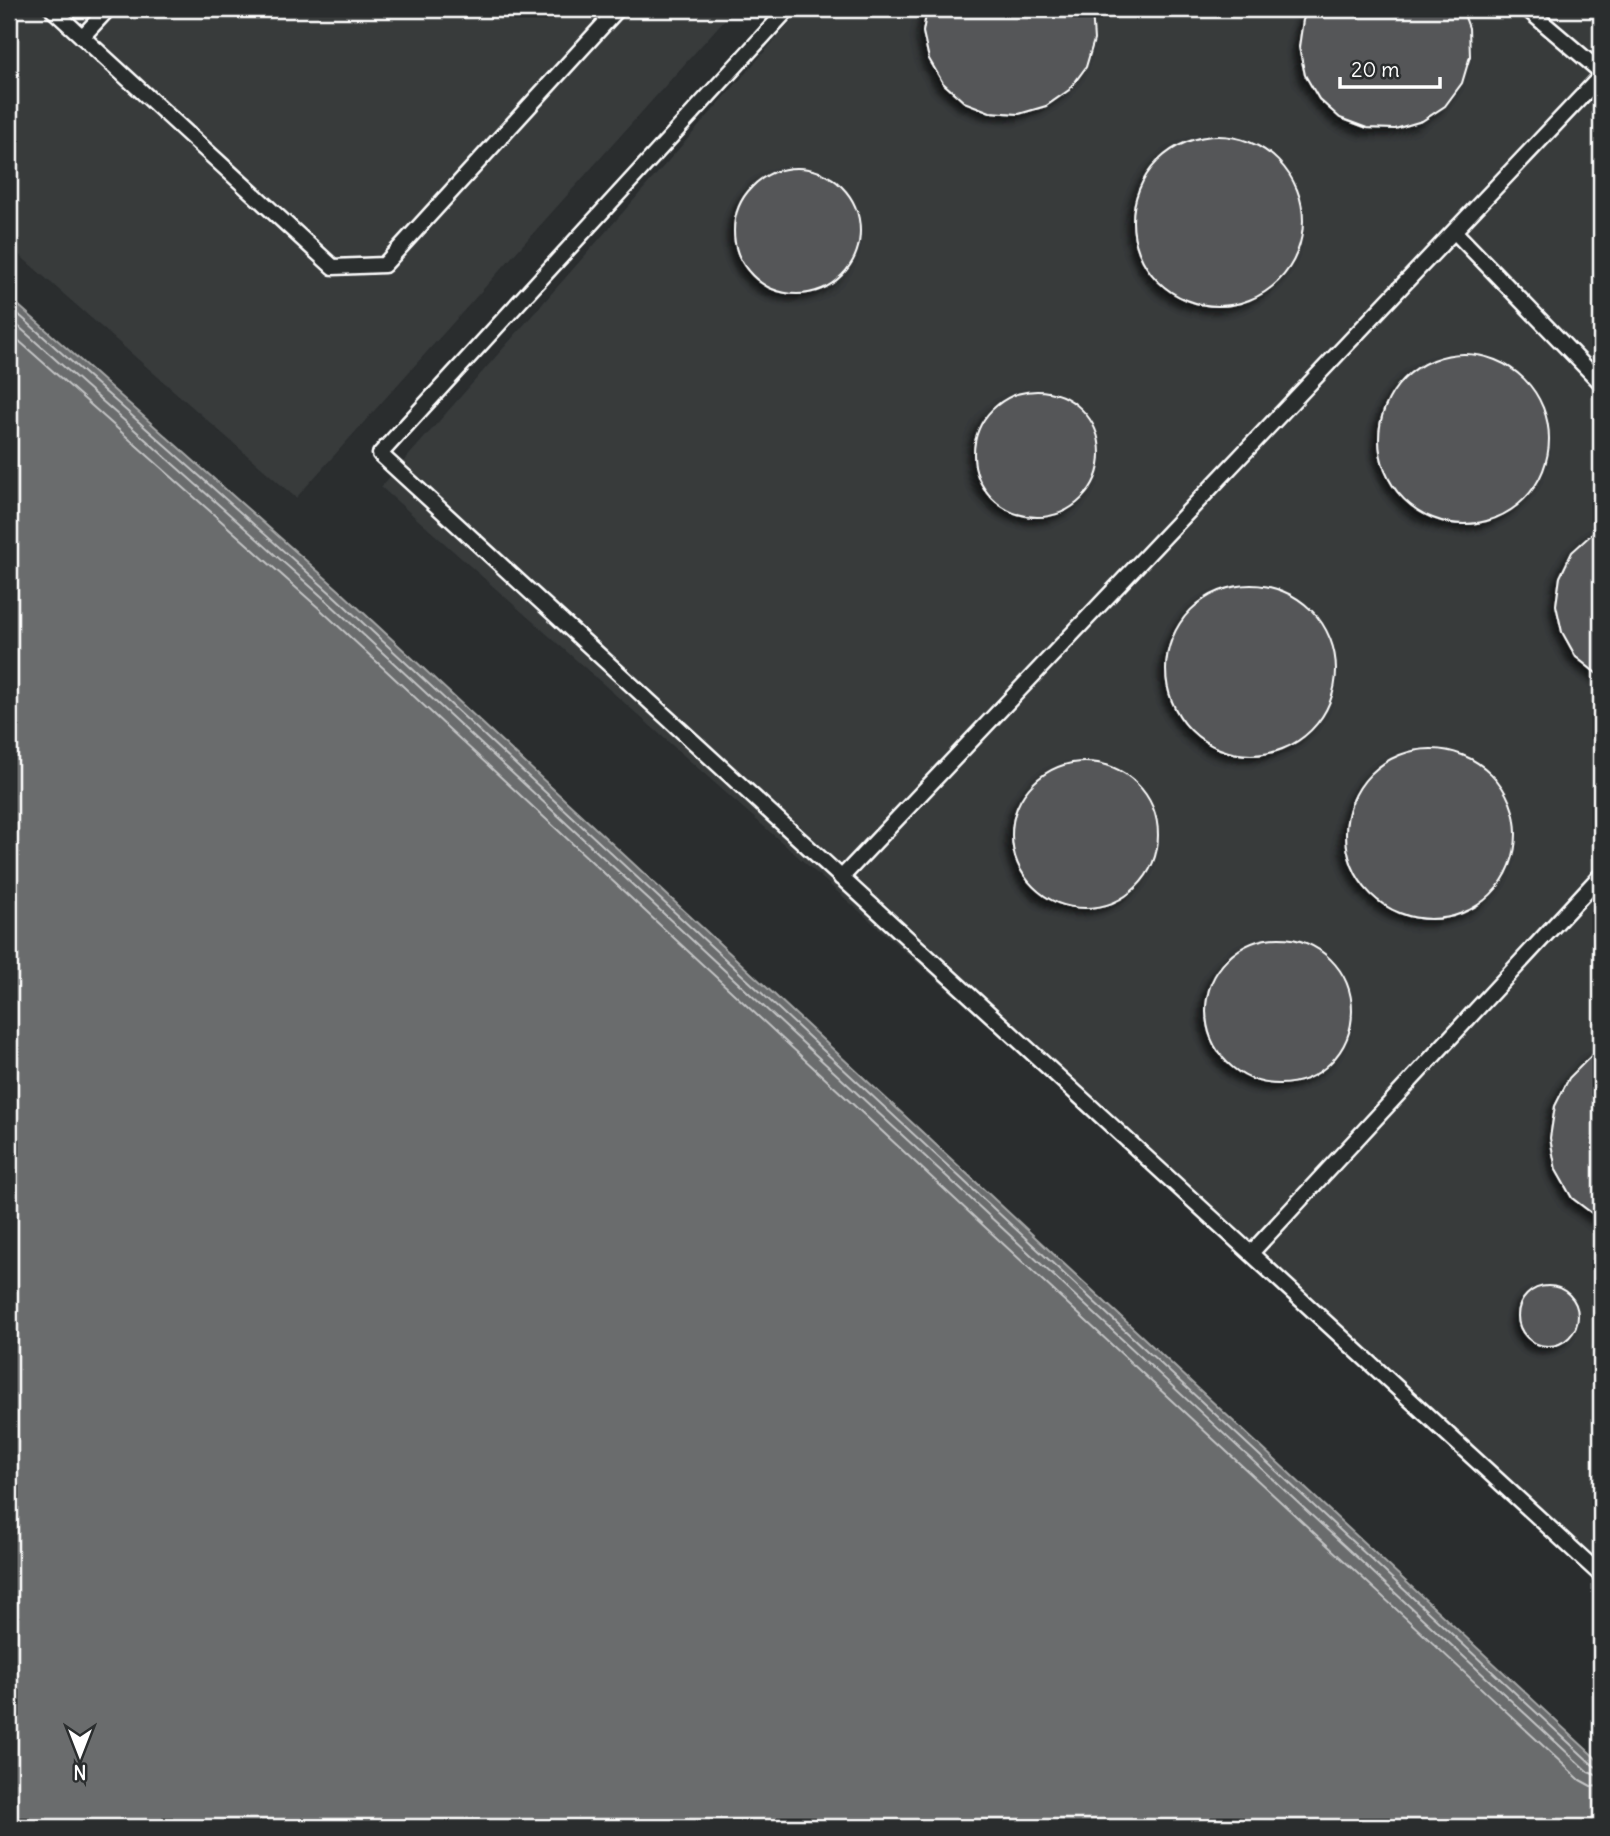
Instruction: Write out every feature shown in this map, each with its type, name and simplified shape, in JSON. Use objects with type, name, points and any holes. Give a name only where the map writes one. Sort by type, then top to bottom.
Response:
[{"type":"lane","points":[[52,9],[333,267],[384,265],[618,9]]},
{"type":"lane","points":[[82,37],[108,9]]},
{"type":"lane","points":[[788,9],[380,454],[1601,1575]]},
{"type":"lane","points":[[841,878],[1601,74],[1527,9]]},
{"type":"lane","points":[[1454,231],[1601,383]]},
{"type":"lane","points":[[1251,1253],[1601,875]]},
{"type":"shaded area","points":[[9,9],[734,9],[296,498],[9,246]]},
{"type":"shaded area","points":[[802,9],[1601,9],[1601,1569],[381,487]]},
{"type":"water","points":[[9,297],[339,590],[1601,1763],[1601,1827],[9,1827]]},
{"type":"building","points":[[927,9],[1092,9],[1094,40],[1086,67],[1069,90],[1046,106],[1019,114],[990,112],[964,102],[943,83],[929,59],[923,32]]},
{"type":"building","points":[[1309,9],[1462,9],[1469,28],[1470,56],[1462,83],[1445,106],[1422,121],[1395,129],[1367,128],[1340,118],[1319,99],[1305,75],[1299,47],[1303,20]]},
{"type":"building","points":[[1218,136],[1250,143],[1278,161],[1296,189],[1303,221],[1296,253],[1278,281],[1250,299],[1218,306],[1186,299],[1158,281],[1140,253],[1133,221],[1140,189],[1158,161],[1186,143]]},
{"type":"building","points":[[797,168],[821,173],[842,186],[855,207],[860,231],[855,255],[842,276],[821,289],[797,294],[773,289],[752,276],[739,255],[734,231],[739,207],[752,186],[773,173]]},
{"type":"building","points":[[1464,354],[1496,361],[1524,379],[1542,407],[1549,439],[1542,471],[1524,499],[1496,517],[1464,524],[1432,517],[1404,499],[1386,471],[1379,439],[1386,407],[1404,379],[1432,361]]},
{"type":"building","points":[[1037,391],[1061,396],[1082,409],[1095,430],[1100,454],[1095,478],[1082,499],[1061,512],[1037,517],[1013,512],[992,499],[979,478],[974,454],[979,430],[992,409],[1013,396]]},
{"type":"building","points":[[1601,529],[1601,677],[1576,657],[1562,632],[1556,605],[1560,577],[1572,552]]},
{"type":"building","points":[[1251,585],[1283,592],[1311,610],[1329,638],[1336,670],[1329,702],[1311,730],[1283,748],[1251,755],[1219,748],[1191,730],[1173,702],[1166,670],[1173,638],[1191,610],[1219,592]]},
{"type":"building","points":[[1431,749],[1463,756],[1491,774],[1509,802],[1516,834],[1509,866],[1491,894],[1463,912],[1431,919],[1399,912],[1371,894],[1353,866],[1346,834],[1353,802],[1371,774],[1399,756]]},
{"type":"building","points":[[1085,762],[1113,768],[1137,783],[1152,807],[1158,835],[1152,863],[1137,887],[1113,902],[1085,908],[1057,902],[1033,887],[1018,863],[1012,835],[1018,807],[1033,783],[1057,768]]},
{"type":"building","points":[[1279,938],[1307,944],[1331,959],[1346,983],[1352,1011],[1346,1039],[1331,1063],[1307,1078],[1279,1084],[1251,1078],[1227,1063],[1212,1039],[1206,1011],[1212,983],[1227,959],[1251,944]]},
{"type":"building","points":[[1601,1051],[1601,1220],[1572,1198],[1556,1170],[1550,1138],[1555,1106],[1569,1078],[1592,1055]]},
{"type":"building","points":[[1548,1286],[1565,1291],[1573,1299],[1578,1316],[1573,1333],[1565,1341],[1548,1346],[1531,1341],[1523,1333],[1518,1316],[1523,1299],[1531,1291]]}]
